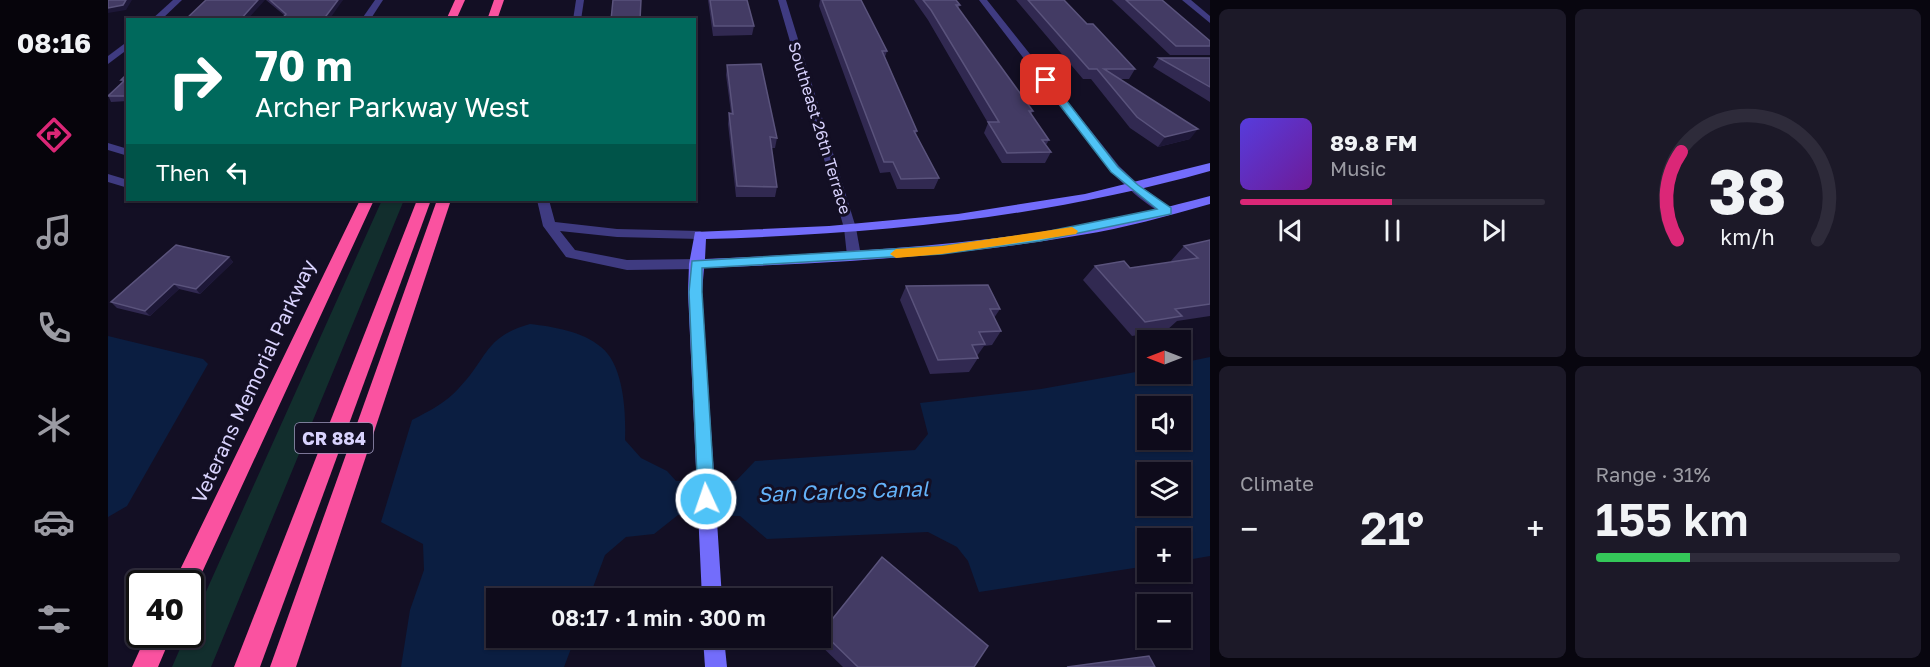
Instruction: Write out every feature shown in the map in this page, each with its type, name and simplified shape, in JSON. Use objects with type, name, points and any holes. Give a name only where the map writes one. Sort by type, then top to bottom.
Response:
[{"type":"highway","points":[[452,18],[460,0]]},
{"type":"highway","points":[[493,18],[499,0]]},
{"type":"highway","name":"Veterans Memorial Parkway","points":[[192,570],[366,201]]},
{"type":"highway","name":"CR 884","points":[[247,667],[424,201]]},
{"type":"highway","points":[[282,667],[444,201]]},
{"type":"highway","points":[[145,667],[154,648]]},
{"type":"street","points":[[157,18],[178,0]]},
{"type":"street","points":[[366,18],[379,0]]},
{"type":"street","points":[[576,18],[580,0]]},
{"type":"street","name":"Southeast 26th Terrace","points":[[782,0],[850,228],[854,256]]},
{"type":"street","points":[[983,0],[1115,169],[1134,187],[1167,211]]},
{"type":"street","points":[[1186,0],[1210,20]]},
{"type":"street","points":[[108,61],[126,46]]},
{"type":"street","points":[[108,146],[126,152]]},
{"type":"street","points":[[549,226],[616,233],[700,235],[850,228],[998,214],[1134,187],[1210,167]]},
{"type":"street","points":[[108,178],[126,183]]},
{"type":"street","points":[[543,201],[549,226],[572,254],[627,265],[696,264],[942,250],[1040,237],[1210,200]]},
{"type":"street","points":[[700,235],[695,292],[712,588]]},
{"type":"street","points":[[715,648],[716,667]]},
{"type":"green space","points":[[382,201],[404,201],[211,667],[172,667],[180,648],[204,648],[204,596]]},
{"type":"water","name":"San Carlos Canal","points":[[530,324],[577,333],[601,347],[615,365],[619,377],[624,403],[625,440],[641,458],[667,471],[676,481],[736,481],[755,461],[915,450],[928,434],[920,403],[1041,389],[1137,372],[1137,384],[1191,384],[1191,361],[1210,357],[1210,556],[1191,559],[1191,528],[1137,528],[1137,568],[979,592],[968,561],[957,547],[928,532],[767,539],[740,516],[678,515],[654,534],[626,537],[605,555],[593,588],[486,588],[486,648],[571,648],[564,667],[401,667],[410,610],[424,570],[423,544],[381,522],[412,420],[449,398],[488,350],[504,335]]},
{"type":"water","points":[[108,336],[203,359],[208,364],[127,506],[108,517]]},
{"type":"building","points":[[108,0],[126,0],[123,5],[108,8]]},
{"type":"building","points":[[206,0],[258,0],[242,18],[187,18]]},
{"type":"building","points":[[270,0],[338,0],[324,18],[283,18],[286,14]]},
{"type":"building","points":[[613,0],[641,0],[640,18],[611,18]]},
{"type":"building","points":[[710,0],[747,0],[754,26],[714,26]]},
{"type":"building","points":[[822,0],[861,0],[887,51],[882,51],[917,131],[914,131],[939,178],[901,179],[893,162],[884,162]]},
{"type":"building","points":[[923,0],[956,0],[960,5],[956,5],[1033,111],[1029,111],[1049,140],[1042,140],[1051,152],[1007,153],[988,122],[999,122]]},
{"type":"building","points":[[1028,0],[1064,0],[1087,24],[1093,24],[1135,69],[1104,69],[1198,129],[1165,137],[1137,117],[1097,69],[1089,69]]},
{"type":"building","points":[[1126,0],[1162,0],[1210,41],[1210,46],[1176,46]]},
{"type":"building","points":[[1159,58],[1210,58],[1210,87]]},
{"type":"building","points":[[761,64],[777,138],[770,137],[777,187],[737,186],[729,113],[733,114],[727,65]]},
{"type":"building","points":[[126,75],[126,96],[108,96],[125,80],[121,80]]},
{"type":"building","points":[[1210,240],[1210,304],[1175,309],[1182,316],[1145,322],[1095,266],[1124,261],[1130,268],[1198,258],[1184,246]]},
{"type":"building","points":[[176,245],[229,257],[196,289],[174,284],[145,311],[111,302]]},
{"type":"building","points":[[988,285],[1000,309],[990,309],[1001,331],[979,332],[985,344],[972,345],[978,358],[938,360],[906,286]]},
{"type":"building","points":[[882,557],[988,646],[974,667],[858,667],[831,641],[831,621]]},
{"type":"building","points":[[1149,656],[1155,667],[1067,667]]},
{"type":"slow traffic","points":[[896,254],[942,250],[1072,231]]},
{"type":"route","points":[[706,499],[695,292],[696,264],[942,250],[1040,237],[1167,211],[1134,187],[1115,169],[1046,80]]}]
